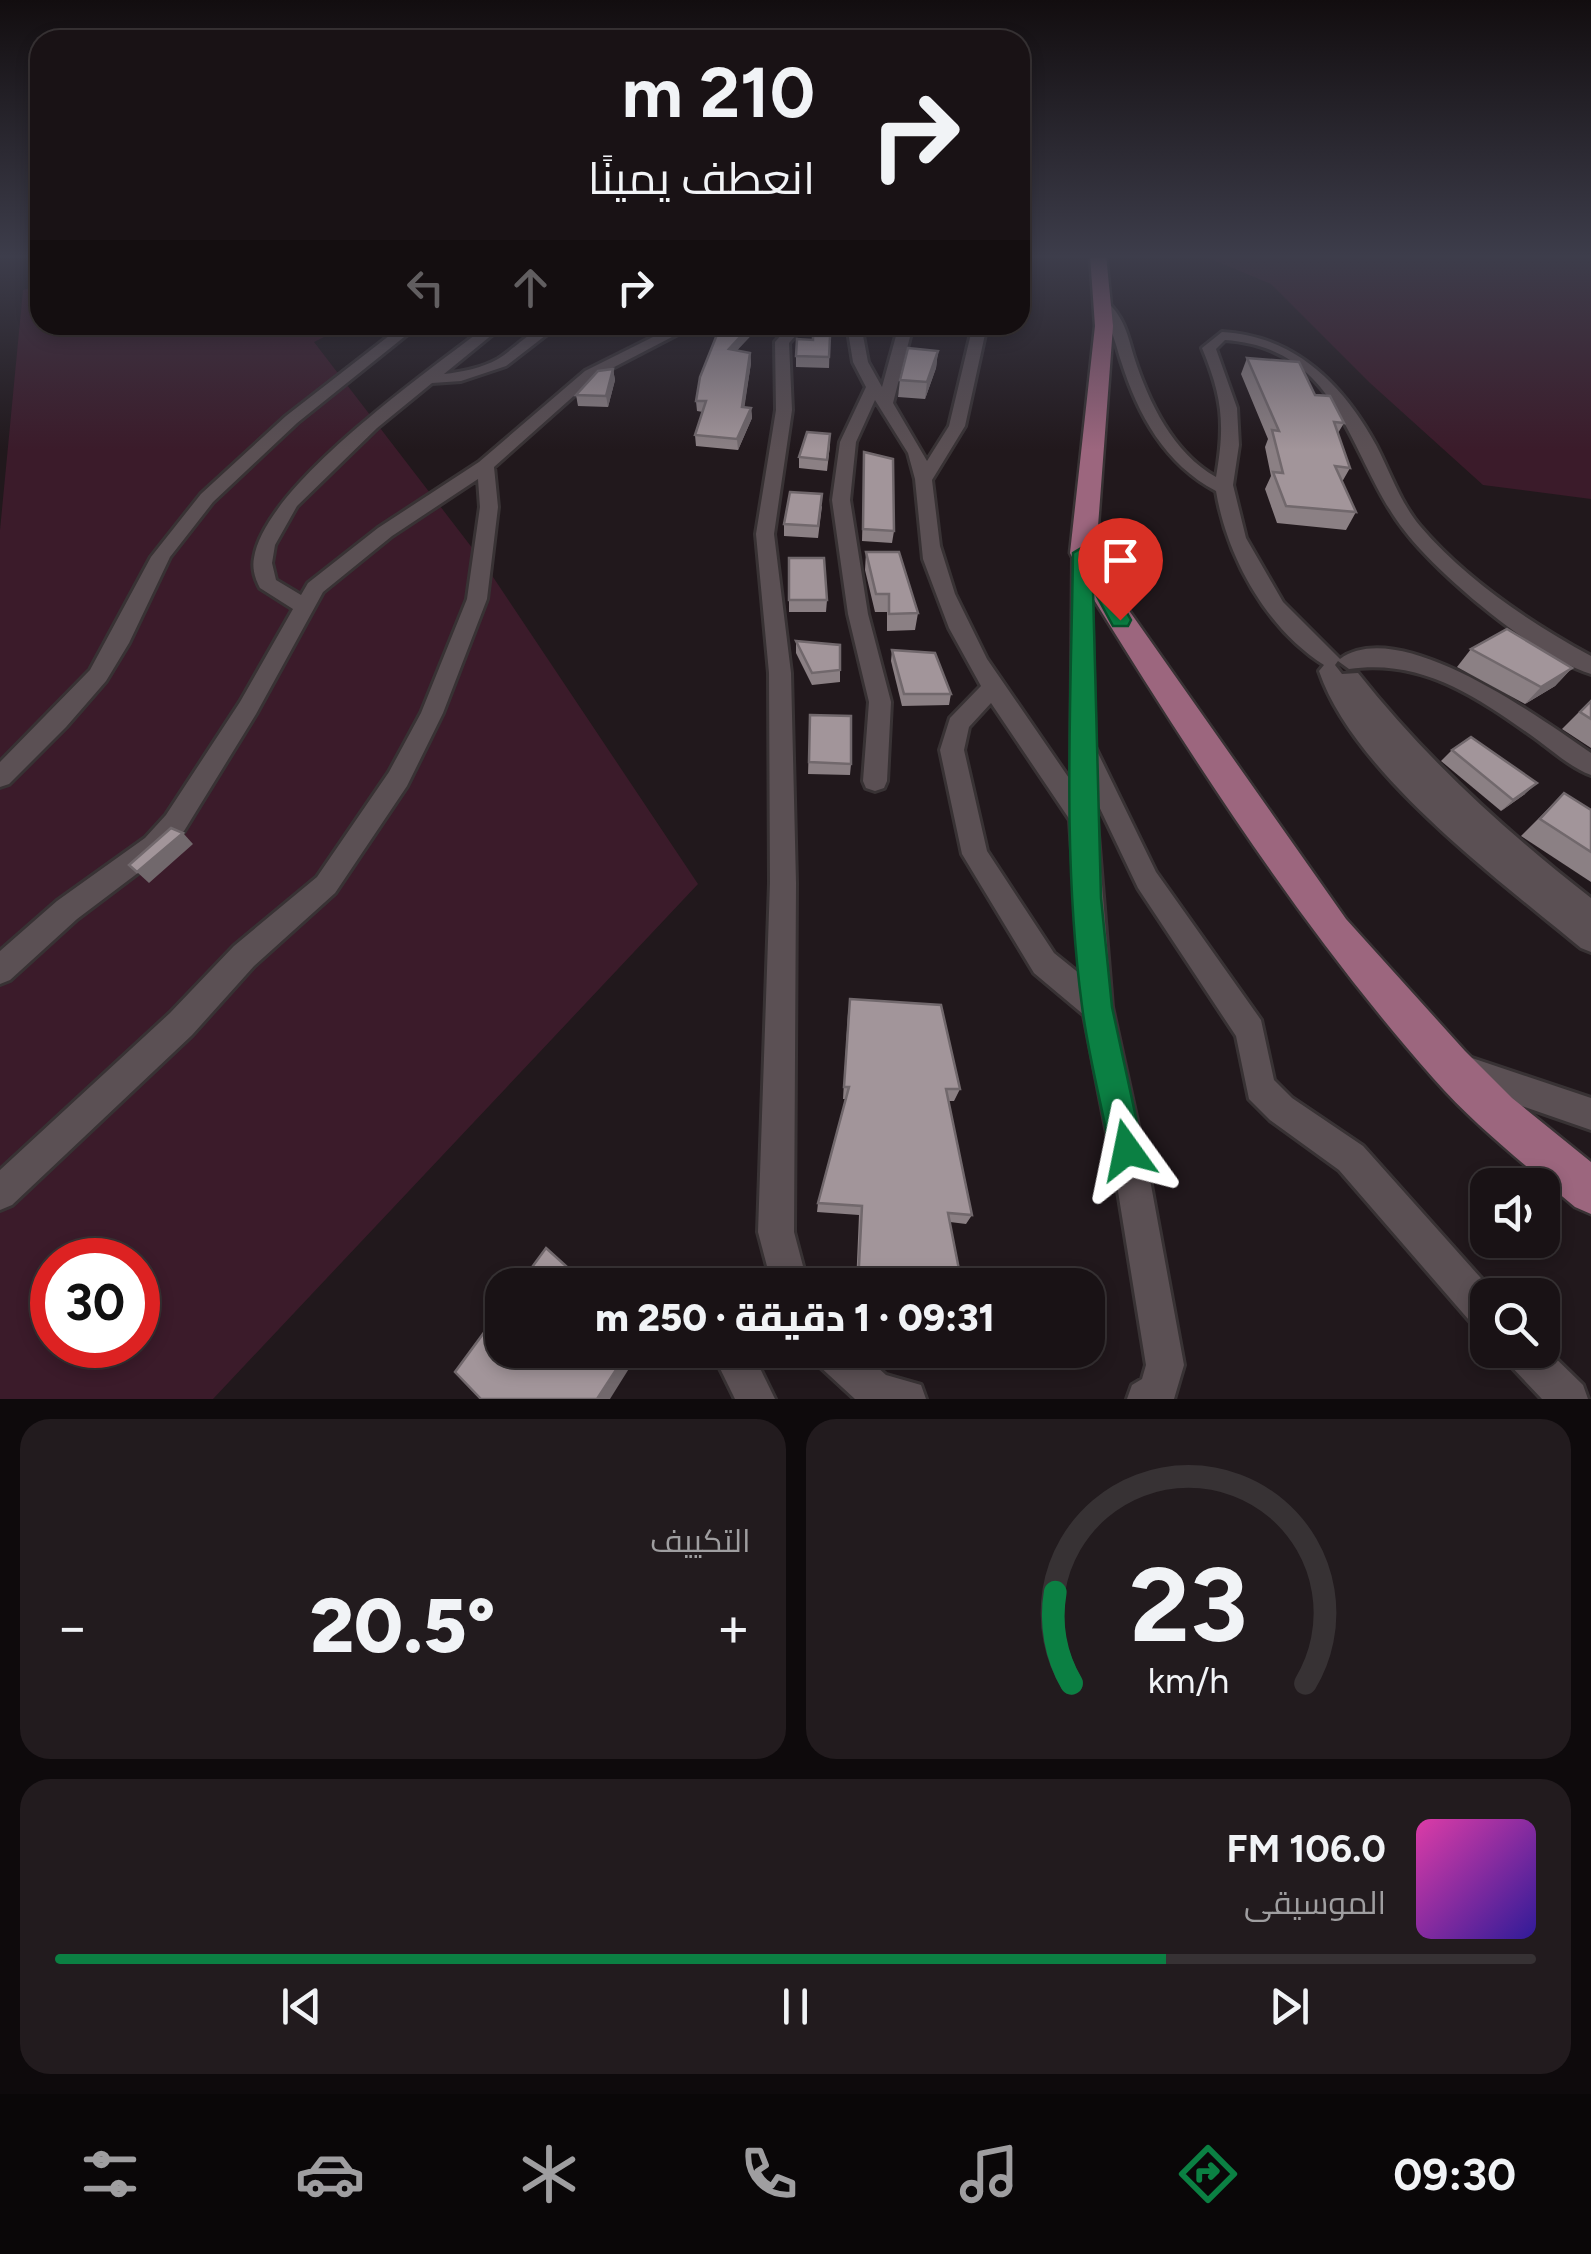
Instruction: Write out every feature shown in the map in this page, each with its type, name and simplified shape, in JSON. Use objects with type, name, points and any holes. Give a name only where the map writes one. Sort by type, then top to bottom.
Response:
[{"type":"main road","points":[[1101,320],[1083,553],[1136,646],[1332,932],[1450,1066],[1497,1113],[1577,1173],[1591,1191]]},
{"type":"street","points":[[1115,320],[1135,379],[1169,448],[1198,475],[1224,488]]},
{"type":"street","points":[[0,777],[86,690],[109,659],[153,567],[182,526],[268,443],[400,335]]},
{"type":"street","points":[[302,605],[268,583],[262,564],[280,518],[314,478],[484,335]]},
{"type":"street","points":[[428,379],[461,378],[500,362],[538,335]]},
{"type":"street","points":[[0,970],[67,910],[154,846],[175,823],[248,708],[302,605],[315,588],[360,551],[485,466],[590,374],[668,335]]},
{"type":"street","points":[[786,1268],[776,1232],[783,883],[780,673],[765,534],[784,410],[782,342],[789,335]]},
{"type":"street","points":[[856,335],[861,369],[900,422],[925,478],[934,560],[960,624],[994,686],[1083,818]]},
{"type":"street","points":[[875,781],[880,702],[858,614],[840,500],[848,442],[878,397],[902,335]]},
{"type":"street","points":[[925,478],[957,426],[978,335]]},
{"type":"street","points":[[1591,666],[1477,590],[1422,540],[1395,504],[1344,407],[1285,349],[1257,338],[1222,336],[1210,344],[1230,408],[1224,488],[1243,552],[1300,635],[1343,668],[1392,671],[1426,680],[1591,782]]},
{"type":"street","points":[[0,1193],[181,1024],[244,956],[326,885],[398,779],[432,713],[476,599],[489,507],[485,466]]},
{"type":"street","points":[[1083,553],[1083,818],[1097,1007],[1165,1364],[1158,1390],[1146,1399]]},
{"type":"street","points":[[1343,668],[1384,656],[1426,665],[1591,765]]},
{"type":"street","points":[[1343,668],[1339,700],[1397,751],[1468,835],[1578,912],[1591,939]]},
{"type":"street","points":[[994,686],[958,724],[953,736],[954,770],[975,854],[1044,963],[1097,1007]]},
{"type":"street","points":[[1083,746],[1147,880],[1244,1019],[1260,1088],[1281,1109],[1351,1158],[1470,1294]]},
{"type":"street","points":[[1450,1066],[1591,1114]]},
{"type":"street","points":[[740,1368],[756,1399]]},
{"type":"street","points":[[849,1368],[876,1392],[908,1399]]},
{"type":"street","points":[[1539,1368],[1569,1399]]},
{"type":"shaded area","points":[[20,320],[30,320],[30,335],[328,335],[314,342],[483,562],[698,884],[213,1399],[0,1399],[0,530]]},
{"type":"shaded area","points":[[1307,320],[1591,320],[1591,499],[1483,485]]},
{"type":"building","points":[[717,335],[742,335],[729,349],[750,353],[742,407],[751,408],[737,439],[695,435],[706,401],[696,401],[700,377]]},
{"type":"building","points":[[813,336],[830,336],[829,357],[796,356],[797,339],[813,340]]},
{"type":"building","points":[[908,348],[938,351],[927,382],[900,380]]},
{"type":"building","points":[[1247,358],[1299,362],[1315,395],[1330,396],[1344,423],[1334,422],[1350,468],[1335,466],[1356,512],[1286,506],[1273,472],[1283,473],[1272,430],[1279,431]]},
{"type":"building","points":[[613,369],[606,396],[576,395],[598,371]]},
{"type":"building","points":[[807,432],[830,434],[827,460],[799,457]]},
{"type":"building","points":[[864,452],[893,459],[894,531],[863,529]]},
{"type":"building","points":[[790,492],[822,494],[818,526],[784,524]]},
{"type":"building","points":[[866,552],[899,552],[918,613],[889,614],[889,594],[876,594]]},
{"type":"building","points":[[789,558],[824,558],[827,600],[789,600]]},
{"type":"building","points":[[1507,629],[1572,668],[1541,687],[1471,649]]},
{"type":"building","points":[[796,641],[840,645],[840,670],[812,673]]},
{"type":"building","points":[[892,650],[935,653],[951,694],[904,694]]},
{"type":"building","points":[[1591,701],[1591,719],[1580,712]]},
{"type":"building","points":[[810,715],[851,716],[851,764],[809,762]]},
{"type":"building","points":[[1471,737],[1537,783],[1513,800],[1452,750]]},
{"type":"building","points":[[1564,793],[1591,810],[1591,852],[1540,819]]},
{"type":"building","points":[[171,828],[183,833],[137,872],[129,865]]},
{"type":"building","points":[[850,999],[941,1005],[960,1089],[946,1089],[972,1215],[948,1213],[959,1268],[859,1268],[862,1206],[818,1203],[849,1087],[844,1087]]},
{"type":"building","points":[[546,1248],[568,1268],[531,1268]]},
{"type":"building","points":[[485,1331],[485,1368],[617,1368],[597,1399],[481,1399],[455,1372]]},
{"type":"route","points":[[1120,620],[1083,553],[1083,818],[1087,898],[1097,1007],[1127,1150]]}]
